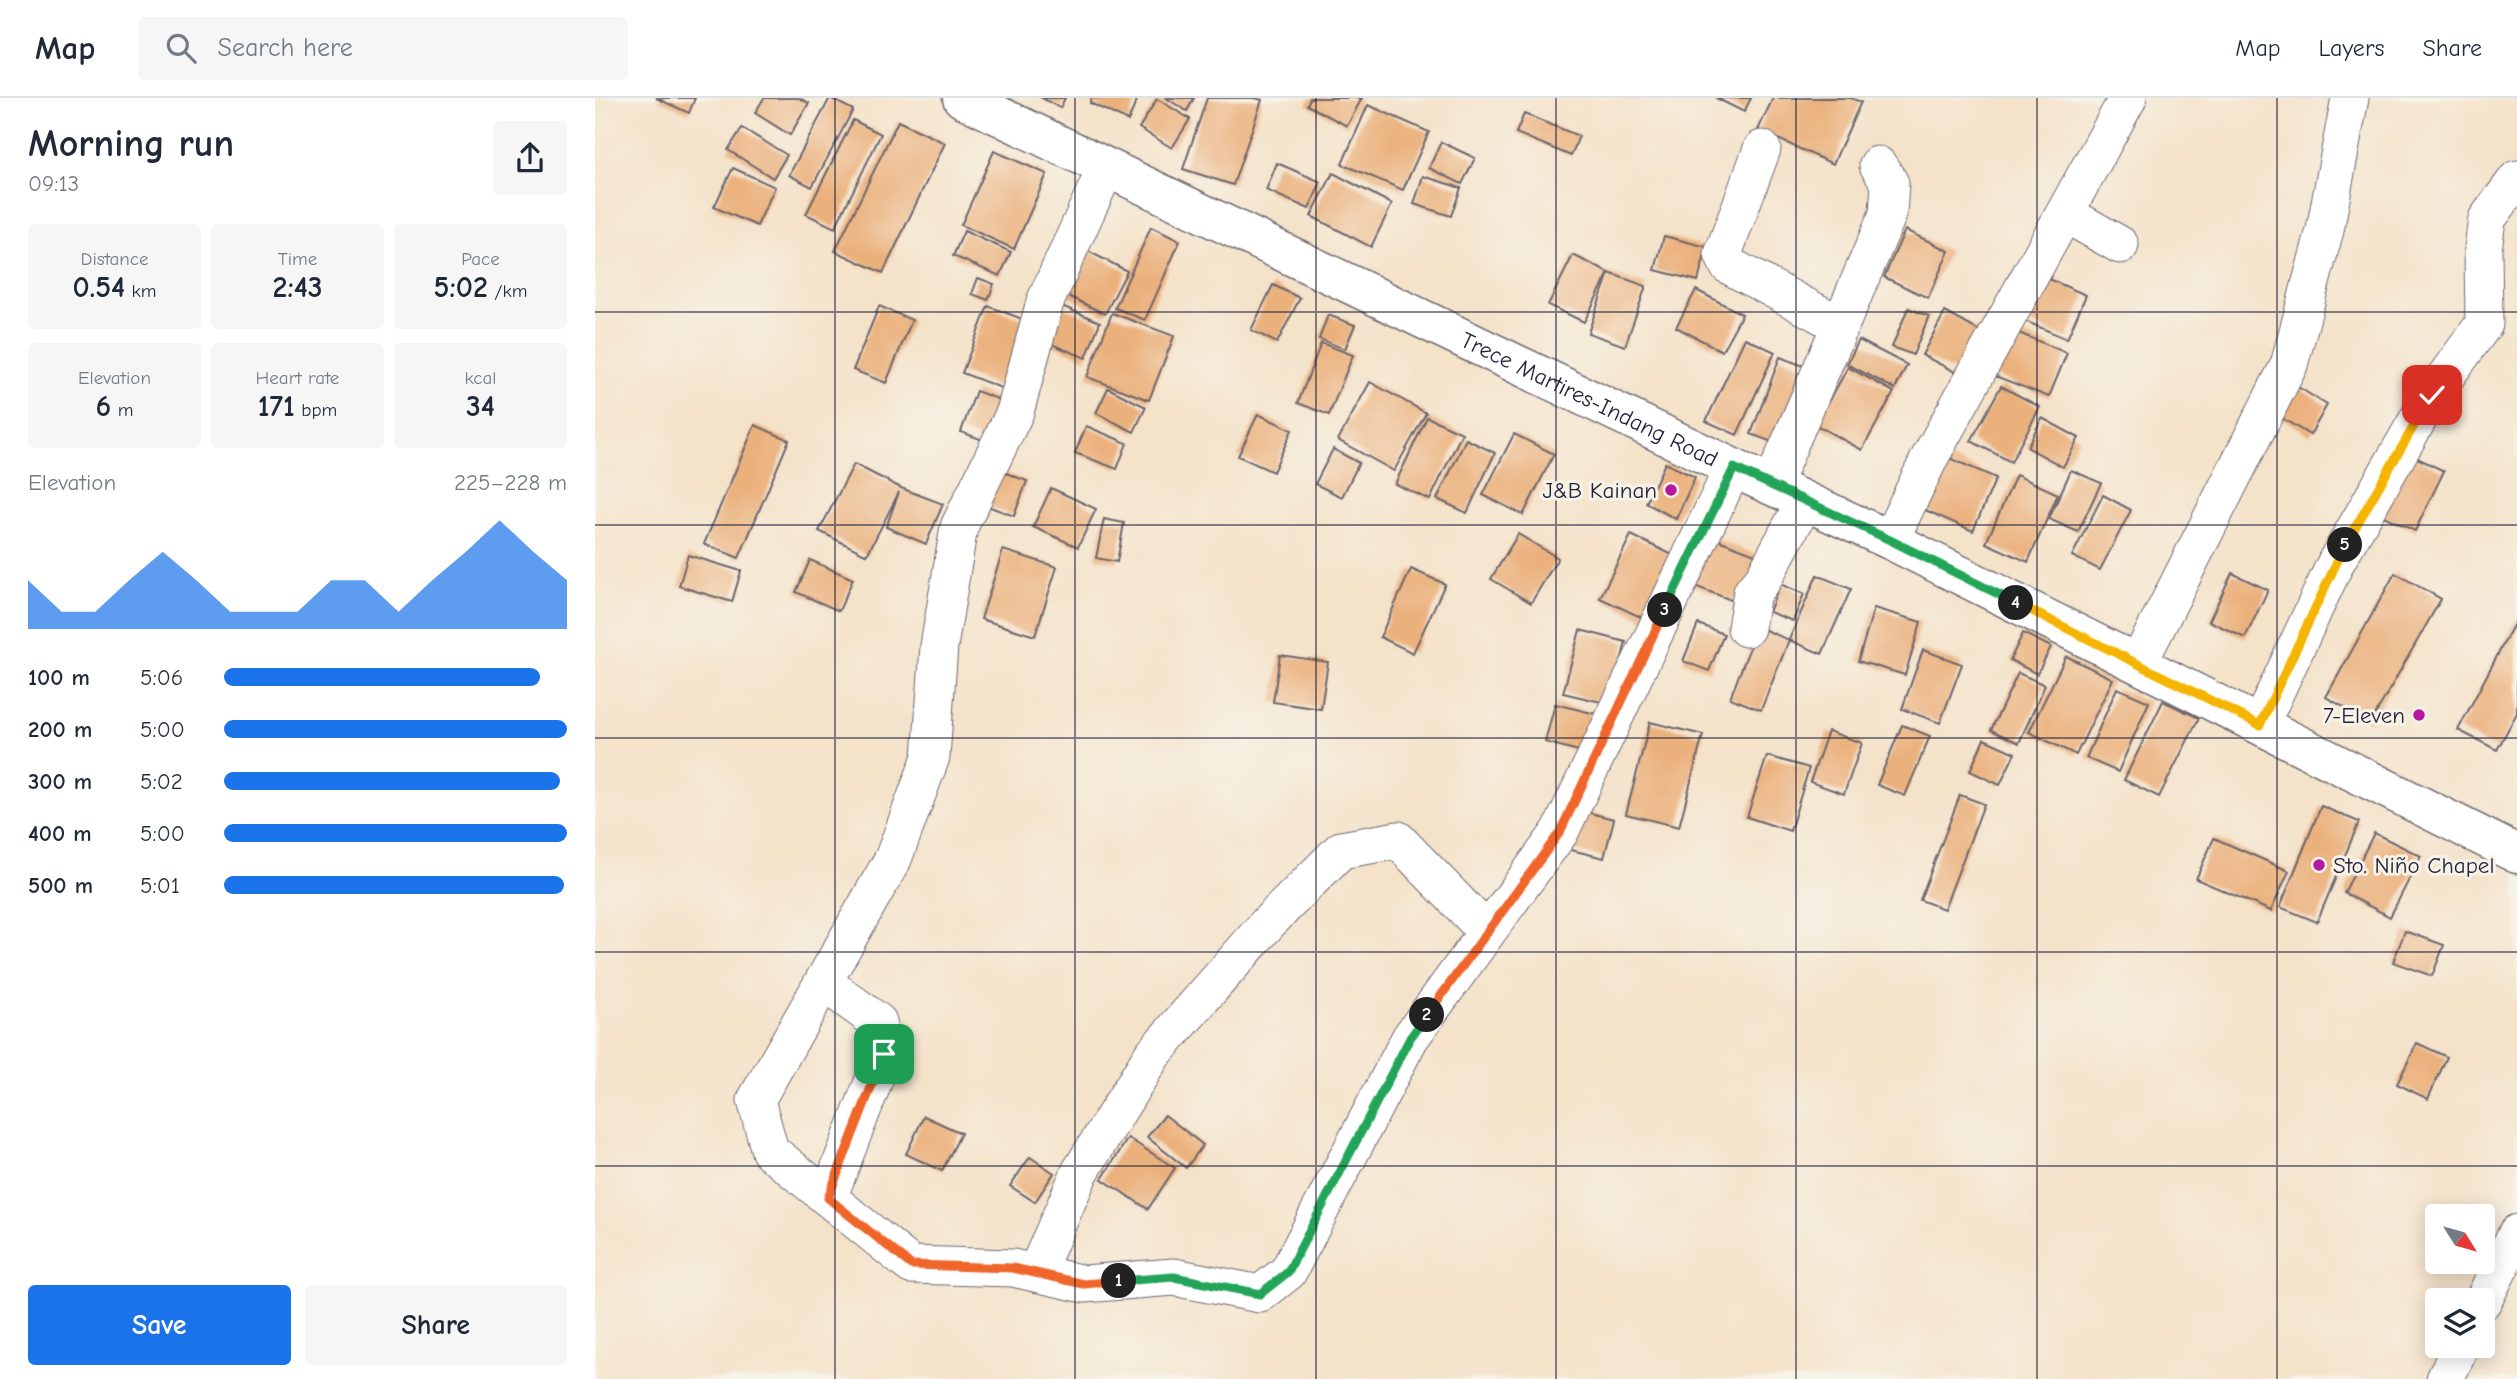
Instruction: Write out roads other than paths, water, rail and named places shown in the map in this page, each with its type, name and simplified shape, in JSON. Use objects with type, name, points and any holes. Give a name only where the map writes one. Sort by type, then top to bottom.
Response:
[{"type":"main road","name":"Trece Martires-Indang Road","points":[[963,98],[1734,468],[1890,540],[2517,853]]},
{"type":"street","points":[[1890,540],[1930,457],[2129,98]]},
{"type":"street","points":[[2138,664],[2289,365],[2325,230],[2350,98]]},
{"type":"street","points":[[1762,149],[1723,254],[1728,265],[1840,325]]},
{"type":"street","points":[[1746,628],[1752,592],[1763,579],[1840,325],[1888,214],[1889,183],[1878,165]]},
{"type":"street","points":[[1106,168],[1045,302],[1015,412],[959,527],[939,646],[931,757],[893,859],[756,1100],[771,1152],[911,1265],[1013,1268],[1084,1284],[1174,1277],[1260,1294],[1288,1272],[1410,1038],[1560,832],[1734,468]]},
{"type":"street","points":[[2260,725],[2336,562],[2432,395],[2484,324],[2483,249],[2487,219],[2517,179]]},
{"type":"street","points":[[2066,214],[2120,245]]},
{"type":"street","points":[[1036,1273],[1080,1172],[1153,1054],[1268,923],[1342,850],[1398,840],[1487,932]]},
{"type":"street","points":[[823,982],[878,1022],[884,1054],[828,1198]]},
{"type":"street","points":[[2490,1288],[2517,1233]]},
{"type":"street","points":[[2445,1379],[2455,1358]]},
{"type":"place","name":"J&B Kainan","points":[[1671,490]]},
{"type":"place","name":"7-Eleven","points":[[2419,715]]},
{"type":"place","name":"Sto. Niño Chapel","points":[[2319,865]]}]
